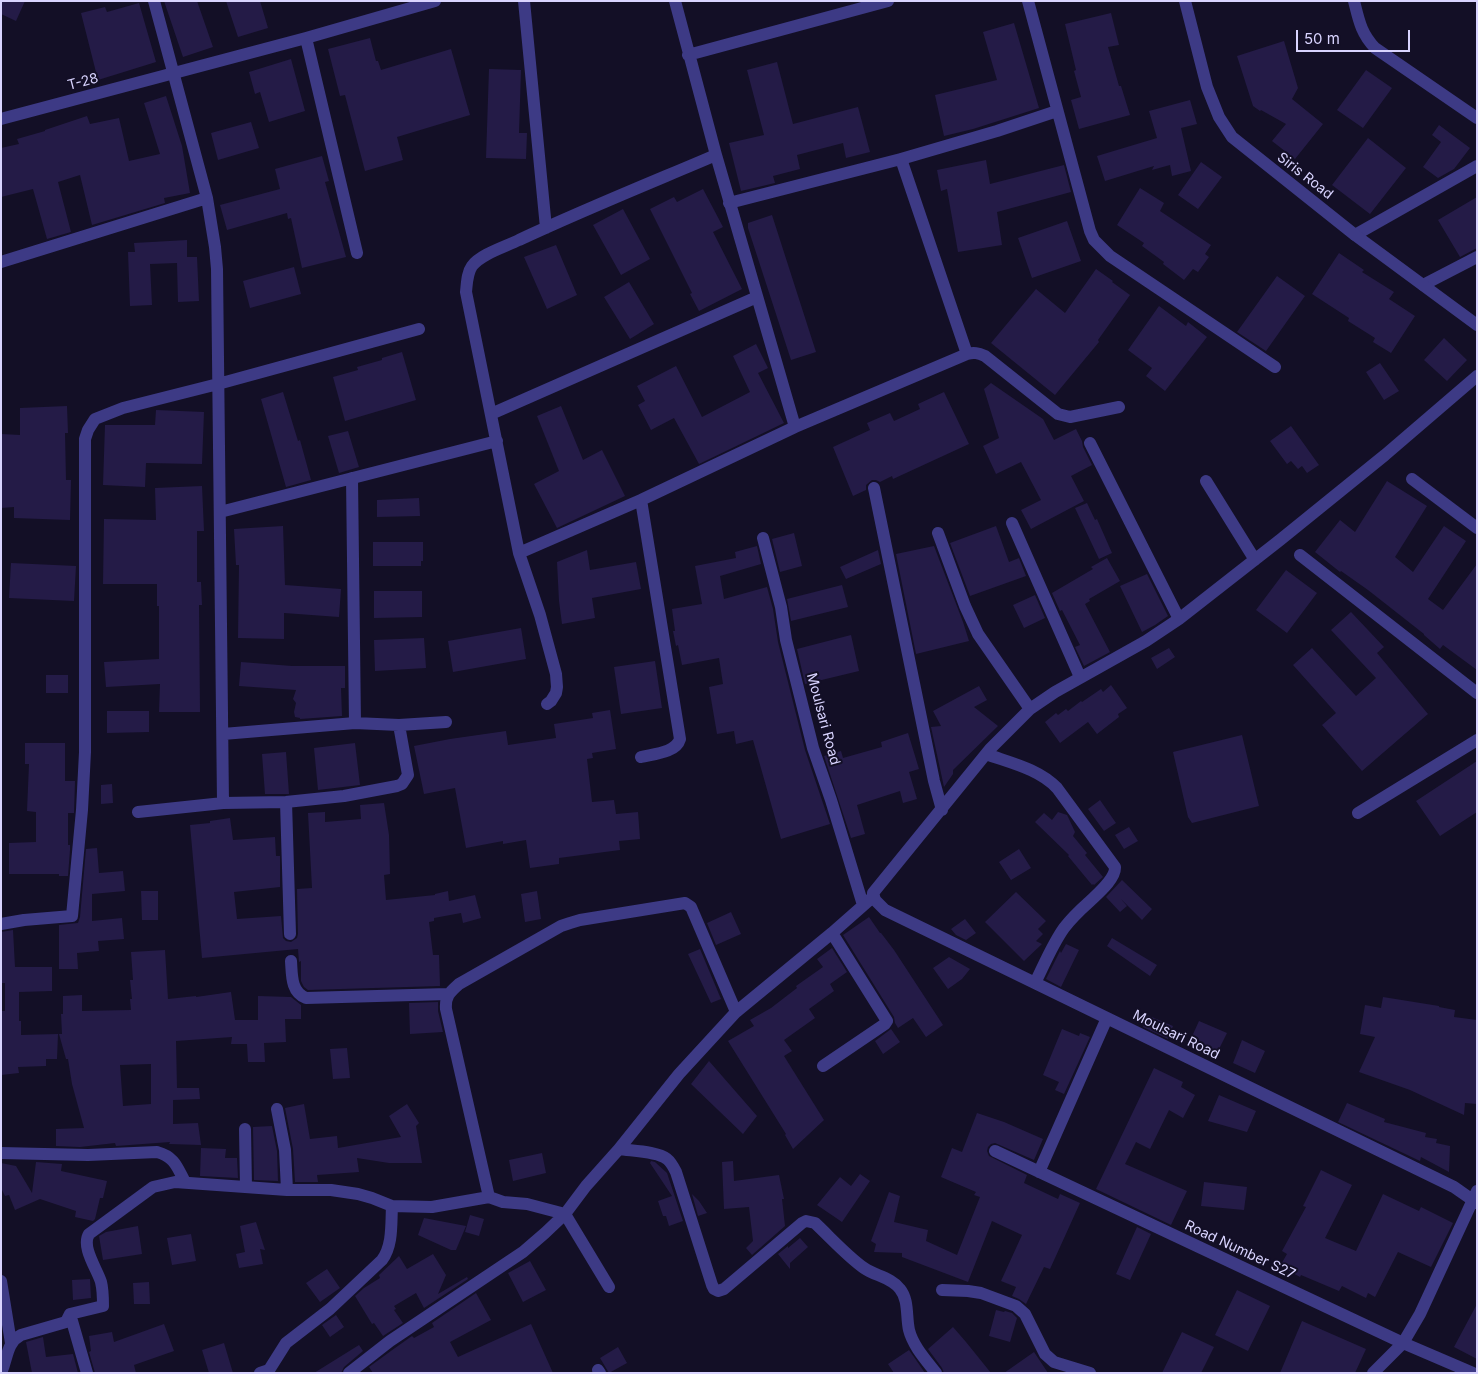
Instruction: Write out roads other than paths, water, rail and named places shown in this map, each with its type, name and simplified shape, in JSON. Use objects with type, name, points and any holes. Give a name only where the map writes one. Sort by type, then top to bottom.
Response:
[{"type":"street","points":[[154,1],[207,198],[217,269],[223,803]]},
{"type":"street","name":"T-28","points":[[1,119],[306,38],[435,1]]},
{"type":"street","points":[[524,1],[546,228]]},
{"type":"street","points":[[675,1],[729,203],[795,427]]},
{"type":"street","points":[[688,55],[888,1]]},
{"type":"street","points":[[1028,1],[1090,232],[1094,240],[1110,256],[1275,367]]},
{"type":"street","name":"Siris Road","points":[[1185,1],[1208,87],[1219,117],[1232,137],[1355,235],[1477,325]]},
{"type":"street","points":[[1354,1],[1360,27],[1366,38],[1375,48],[1477,118]]},
{"type":"street","points":[[306,38],[357,253]]},
{"type":"street","points":[[729,203],[901,159],[1057,111]]},
{"type":"street","points":[[547,704],[555,697],[557,686],[556,674],[540,615],[519,553],[466,292],[467,280],[472,267],[479,260],[546,228],[716,155]]},
{"type":"street","points":[[901,159],[968,354]]},
{"type":"street","points":[[1355,235],[1477,166]]},
{"type":"street","points":[[1,262],[207,198]]},
{"type":"street","points":[[1423,285],[1477,257]]},
{"type":"street","points":[[491,414],[757,298]]},
{"type":"street","points":[[1,924],[72,916],[82,810],[85,752],[85,439],[95,419],[117,410],[419,329]]},
{"type":"street","points":[[519,553],[641,500],[795,427],[974,352],[984,356],[1058,414],[1070,417],[1119,407]]},
{"type":"street","points":[[349,1373],[390,1341],[523,1252],[565,1214],[679,1074],[736,1012],[874,896],[875,889],[942,810],[986,754],[1030,710],[1056,692],[1146,641],[1179,619],[1385,455],[1477,376]]},
{"type":"street","points":[[220,512],[497,441]]},
{"type":"street","points":[[1090,443],[1179,619]]},
{"type":"street","points":[[352,478],[355,723]]},
{"type":"street","points":[[1412,479],[1477,528]]},
{"type":"street","points":[[1206,481],[1255,560]]},
{"type":"street","points":[[874,488],[932,772],[942,810]]},
{"type":"street","points":[[641,500],[680,739],[672,749],[641,757]]},
{"type":"street","points":[[1012,523],[1080,678]]},
{"type":"street","points":[[938,533],[965,606],[978,634],[1030,710]]},
{"type":"street","name":"Moulsari Road","points":[[763,538],[781,607],[786,640],[813,748],[863,905]]},
{"type":"street","points":[[1300,555],[1477,693]]},
{"type":"street","points":[[223,734],[355,723],[399,725],[446,722]]},
{"type":"street","points":[[138,812],[223,803],[286,802],[344,796],[397,786],[402,784],[408,775],[399,725]]},
{"type":"street","points":[[1358,813],[1477,740]]},
{"type":"street","points":[[986,754],[1038,773],[1048,779],[1057,788],[1115,867],[1115,874],[1072,918],[1054,943],[1035,983]]},
{"type":"street","points":[[286,802],[290,934]]},
{"type":"street","name":"Moulsari Road","points":[[874,896],[875,900],[885,910],[1476,1196]]},
{"type":"street","points":[[489,1197],[446,1009],[448,994],[460,984],[561,926],[580,920],[685,903],[691,907],[736,1012]]},
{"type":"street","points":[[823,1066],[887,1021],[832,933]]},
{"type":"street","points":[[291,961],[294,986],[298,994],[306,998],[448,994]]},
{"type":"street","points":[[1039,1172],[1107,1018]]},
{"type":"street","points":[[277,1109],[285,1150],[287,1190]]},
{"type":"street","points":[[245,1129],[246,1187]]},
{"type":"street","points":[[619,1149],[660,1155],[668,1159],[676,1172],[714,1289],[718,1291],[724,1289],[802,1223],[806,1221],[815,1223],[862,1267],[894,1282],[900,1289],[906,1307],[909,1330],[920,1352],[936,1373]]},
{"type":"street","name":"Road Number S27","points":[[995,1151],[1403,1343],[1473,1373]]},
{"type":"street","points":[[1,1153],[88,1155],[157,1152],[165,1154],[174,1161],[185,1182]]},
{"type":"street","points":[[11,1343],[21,1336],[66,1322],[70,1314],[103,1306],[101,1282],[87,1249],[86,1238],[153,1187],[175,1182],[287,1190],[343,1191],[372,1198],[392,1206],[432,1207],[489,1197],[503,1202],[527,1204],[565,1214],[608,1287]]},
{"type":"street","points":[[1373,1373],[1403,1343],[1420,1314],[1476,1196]]},
{"type":"street","points":[[267,1372],[286,1343],[330,1309],[386,1255],[390,1243],[392,1206]]},
{"type":"street","points":[[1,1280],[4,1311],[11,1343],[1,1373]]},
{"type":"street","points":[[942,1290],[981,1293],[1016,1306],[1026,1314],[1043,1351],[1055,1367],[1090,1373]]},
{"type":"street","points":[[70,1314],[87,1373]]}]
